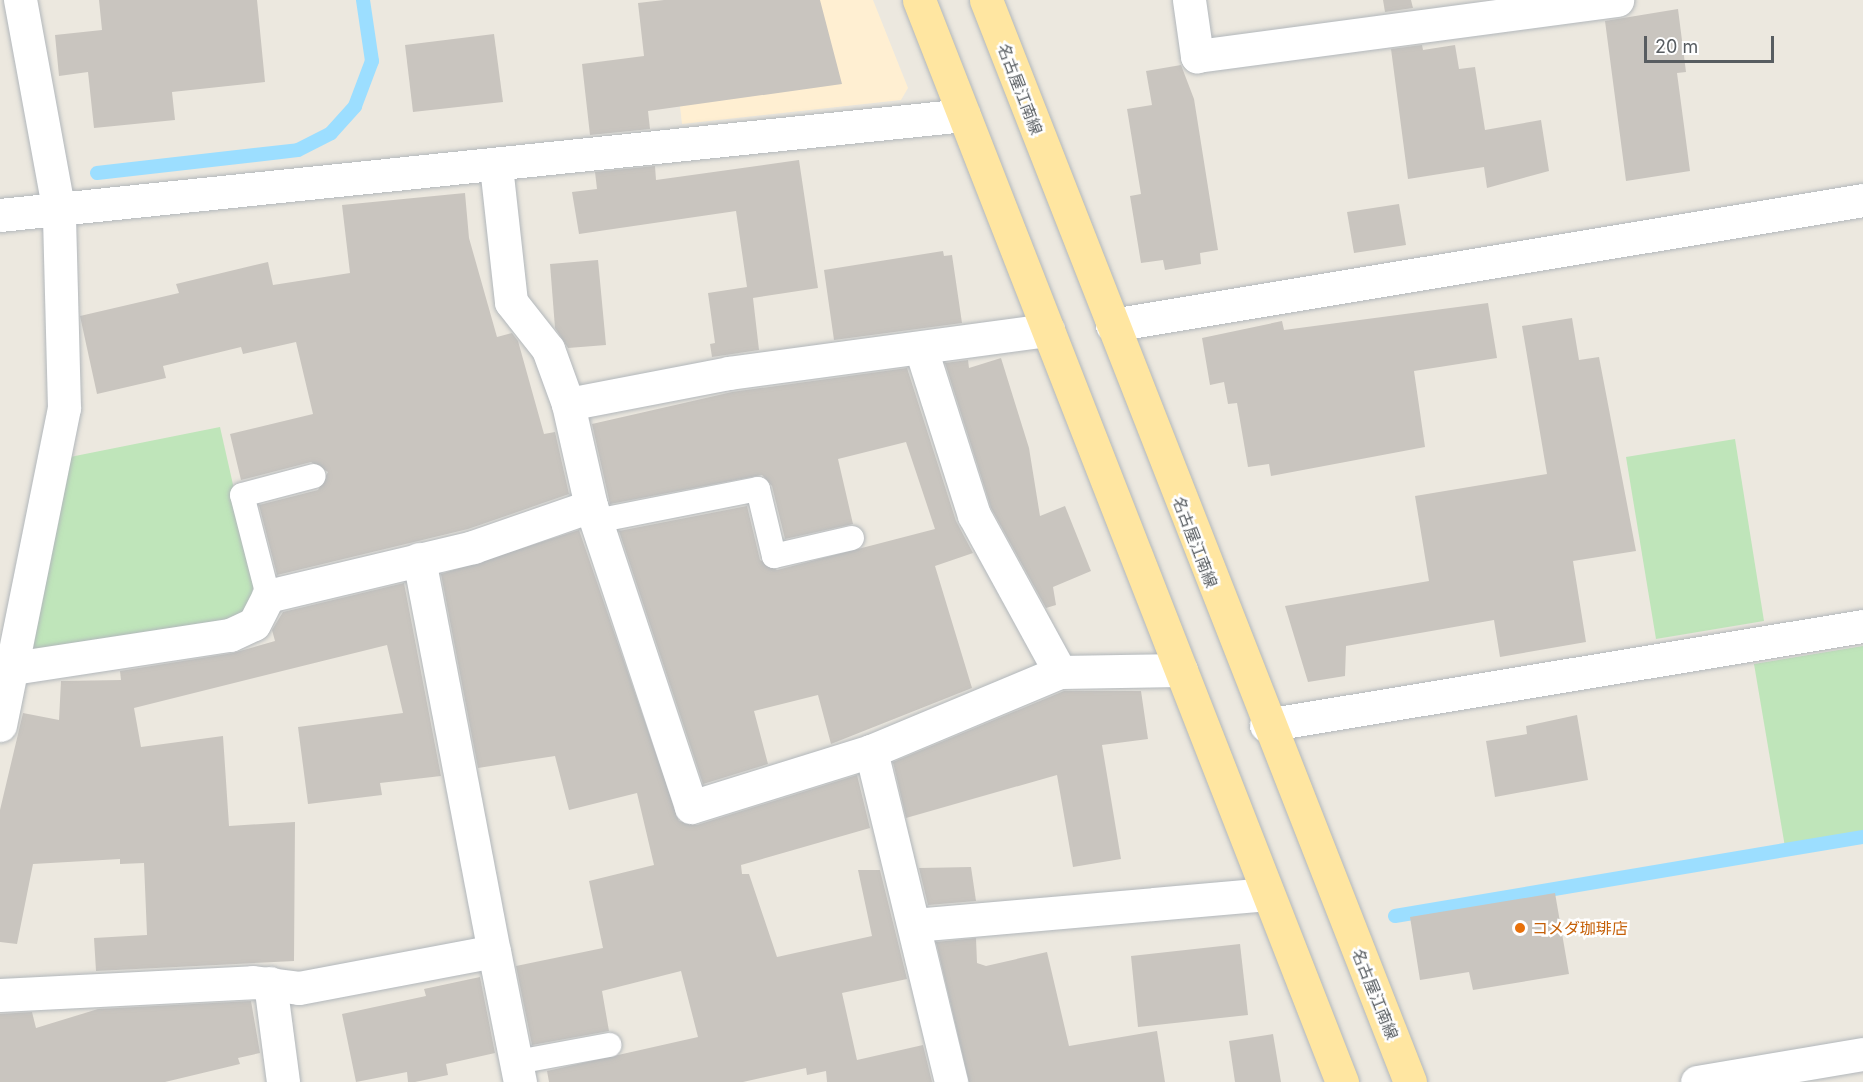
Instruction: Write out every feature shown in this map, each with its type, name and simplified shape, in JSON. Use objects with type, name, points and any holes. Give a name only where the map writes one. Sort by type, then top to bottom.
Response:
[{"type":"main road","points":[[918,0],[1342,1082]]},
{"type":"main road","name":"名古屋江南線","points":[[986,0],[1266,725],[1410,1082]]},
{"type":"street","points":[[0,725],[6,670],[64,408],[59,212],[20,0]]},
{"type":"street","points":[[1189,0],[1197,56],[1617,0]]},
{"type":"street","points":[[0,215],[59,212],[964,115]]},
{"type":"street","points":[[496,166],[511,302],[548,349],[568,404],[594,514],[691,807],[871,751],[1060,672],[1181,670]]},
{"type":"street","points":[[1112,326],[1863,200]]},
{"type":"street","points":[[568,404],[729,373],[921,349],[1048,330]]},
{"type":"street","points":[[921,349],[974,515],[1060,672]]},
{"type":"street","points":[[6,670],[230,635],[254,624],[268,597],[594,514]]},
{"type":"street","points":[[419,560],[519,1072]]},
{"type":"street","points":[[1266,725],[1863,626]]},
{"type":"street","points":[[871,751],[951,1082]]},
{"type":"street","points":[[914,925],[1268,894]]},
{"type":"street","points":[[0,995],[270,983],[299,988],[494,951]]},
{"type":"street","points":[[270,983],[283,1082]]},
{"type":"street","points":[[1697,1082],[1863,1054]]},
{"type":"lane","points":[[268,597],[242,495],[314,476]]},
{"type":"lane","points":[[594,514],[758,489],[774,556],[852,538]]},
{"type":"lane","points":[[519,1072],[609,1045]]},
{"type":"shaded area","points":[[668,0],[873,0],[908,88],[901,100],[682,124]]},
{"type":"green space","points":[[220,427],[257,591],[243,614],[228,625],[28,657],[70,457]]},
{"type":"green space","points":[[1735,439],[1764,621],[1656,639],[1626,457]]},
{"type":"green space","points":[[1863,646],[1863,834],[1785,847],[1754,664]]},
{"type":"building","points":[[99,0],[257,0],[265,82],[172,92],[175,120],[94,128],[88,72],[59,76],[55,35],[102,30]]},
{"type":"building","points":[[664,0],[820,0],[842,84],[648,111],[650,129],[590,135],[582,64],[644,56],[638,3]]},
{"type":"building","points":[[1383,0],[1411,0],[1413,8],[1385,12]]},
{"type":"building","points":[[1678,9],[1686,72],[1677,73],[1690,171],[1626,181],[1605,21]]},
{"type":"building","points":[[494,34],[503,102],[413,112],[405,45]]},
{"type":"building","points":[[1422,45],[1423,50],[1455,45],[1459,69],[1475,67],[1485,130],[1541,120],[1549,171],[1487,188],[1484,167],[1408,179],[1391,49]]},
{"type":"building","points":[[1181,65],[1194,99],[1218,250],[1200,253],[1201,264],[1165,270],[1163,260],[1141,263],[1130,196],[1141,194],[1127,109],[1152,105],[1146,71]]},
{"type":"building","points":[[799,160],[818,288],[753,298],[759,350],[712,357],[710,344],[715,343],[708,293],[747,287],[736,211],[579,234],[572,192],[597,189],[595,172],[655,166],[656,180]]},
{"type":"building","points":[[465,193],[469,238],[497,337],[512,333],[518,341],[544,434],[555,432],[569,494],[468,529],[277,575],[259,505],[318,490],[328,472],[311,462],[241,480],[230,434],[313,414],[296,342],[243,354],[241,347],[163,366],[166,378],[97,394],[80,316],[179,293],[176,284],[268,262],[273,285],[350,273],[342,205]]},
{"type":"building","points":[[1399,204],[1406,245],[1354,253],[1347,212]]},
{"type":"building","points":[[943,251],[944,256],[952,255],[962,323],[834,340],[824,270]]},
{"type":"building","points":[[598,260],[606,345],[568,348],[555,328],[550,264]]},
{"type":"building","points":[[1488,303],[1497,358],[1414,371],[1425,447],[1271,476],[1269,464],[1248,467],[1237,403],[1228,404],[1224,382],[1210,385],[1202,338],[1282,321],[1284,330]]},
{"type":"building","points":[[1572,318],[1579,360],[1599,357],[1636,551],[1573,561],[1586,642],[1500,657],[1494,620],[1346,646],[1345,676],[1308,682],[1285,606],[1429,581],[1415,496],[1547,474],[1522,326]]},
{"type":"building","points":[[1001,358],[1029,448],[1040,516],[1065,506],[1091,571],[1053,587],[1056,605],[1046,608],[991,508],[945,363],[968,360],[969,368]]},
{"type":"building","points":[[907,368],[956,521],[973,553],[935,566],[972,688],[831,744],[818,695],[754,711],[768,764],[703,784],[619,531],[747,506],[760,560],[777,570],[935,529],[906,442],[838,459],[853,524],[785,539],[772,486],[762,475],[610,504],[592,424],[732,392]]},
{"type":"building","points":[[579,530],[679,821],[697,825],[857,775],[870,828],[741,865],[742,874],[749,874],[777,957],[872,936],[858,870],[880,870],[907,979],[842,993],[857,1060],[923,1045],[932,1082],[827,1082],[826,1071],[807,1075],[806,1068],[743,1082],[549,1082],[547,1071],[698,1037],[681,971],[602,991],[609,1031],[532,1045],[516,966],[603,948],[589,881],[654,865],[637,793],[569,810],[555,756],[478,768],[441,574]]},
{"type":"building","points":[[404,583],[441,776],[380,783],[382,795],[308,804],[298,727],[403,713],[387,645],[134,708],[141,747],[223,736],[229,826],[295,822],[294,961],[96,971],[94,938],[147,935],[144,863],[120,864],[120,859],[33,864],[17,944],[0,942],[0,810],[23,713],[59,720],[61,681],[121,680],[120,671],[233,653],[275,641],[272,630],[283,612]]},
{"type":"building","points":[[1064,691],[1141,691],[1148,739],[1102,745],[1121,859],[1073,867],[1057,775],[906,818],[893,762]]},
{"type":"building","points":[[1577,715],[1588,780],[1495,797],[1486,741],[1527,734],[1526,726]]},
{"type":"building","points":[[971,867],[976,901],[928,905],[919,868]]},
{"type":"building","points":[[1555,893],[1569,974],[1473,990],[1469,972],[1420,980],[1410,917]]},
{"type":"building","points":[[976,938],[977,963],[986,966],[1047,952],[1069,1046],[1157,1031],[1165,1082],[969,1082],[936,942]]},
{"type":"building","points":[[1240,944],[1248,1015],[1138,1027],[1131,956]]},
{"type":"building","points":[[480,977],[495,1053],[446,1064],[448,1075],[415,1082],[408,1082],[407,1072],[356,1082],[342,1014],[426,996],[424,989]]},
{"type":"building","points":[[251,1001],[260,1053],[238,1058],[240,1064],[165,1082],[0,1082],[0,1014],[32,1012],[36,1028],[98,1009]]},
{"type":"building","points":[[1273,1034],[1281,1082],[1235,1082],[1229,1041]]},
{"type":"waterway","points":[[97,173],[298,150],[331,133],[355,106],[372,61],[363,0]]},
{"type":"waterway","points":[[1395,916],[1863,837]]},
{"type":"place","name":"コメダ珈琲店","points":[[1520,928]]}]
